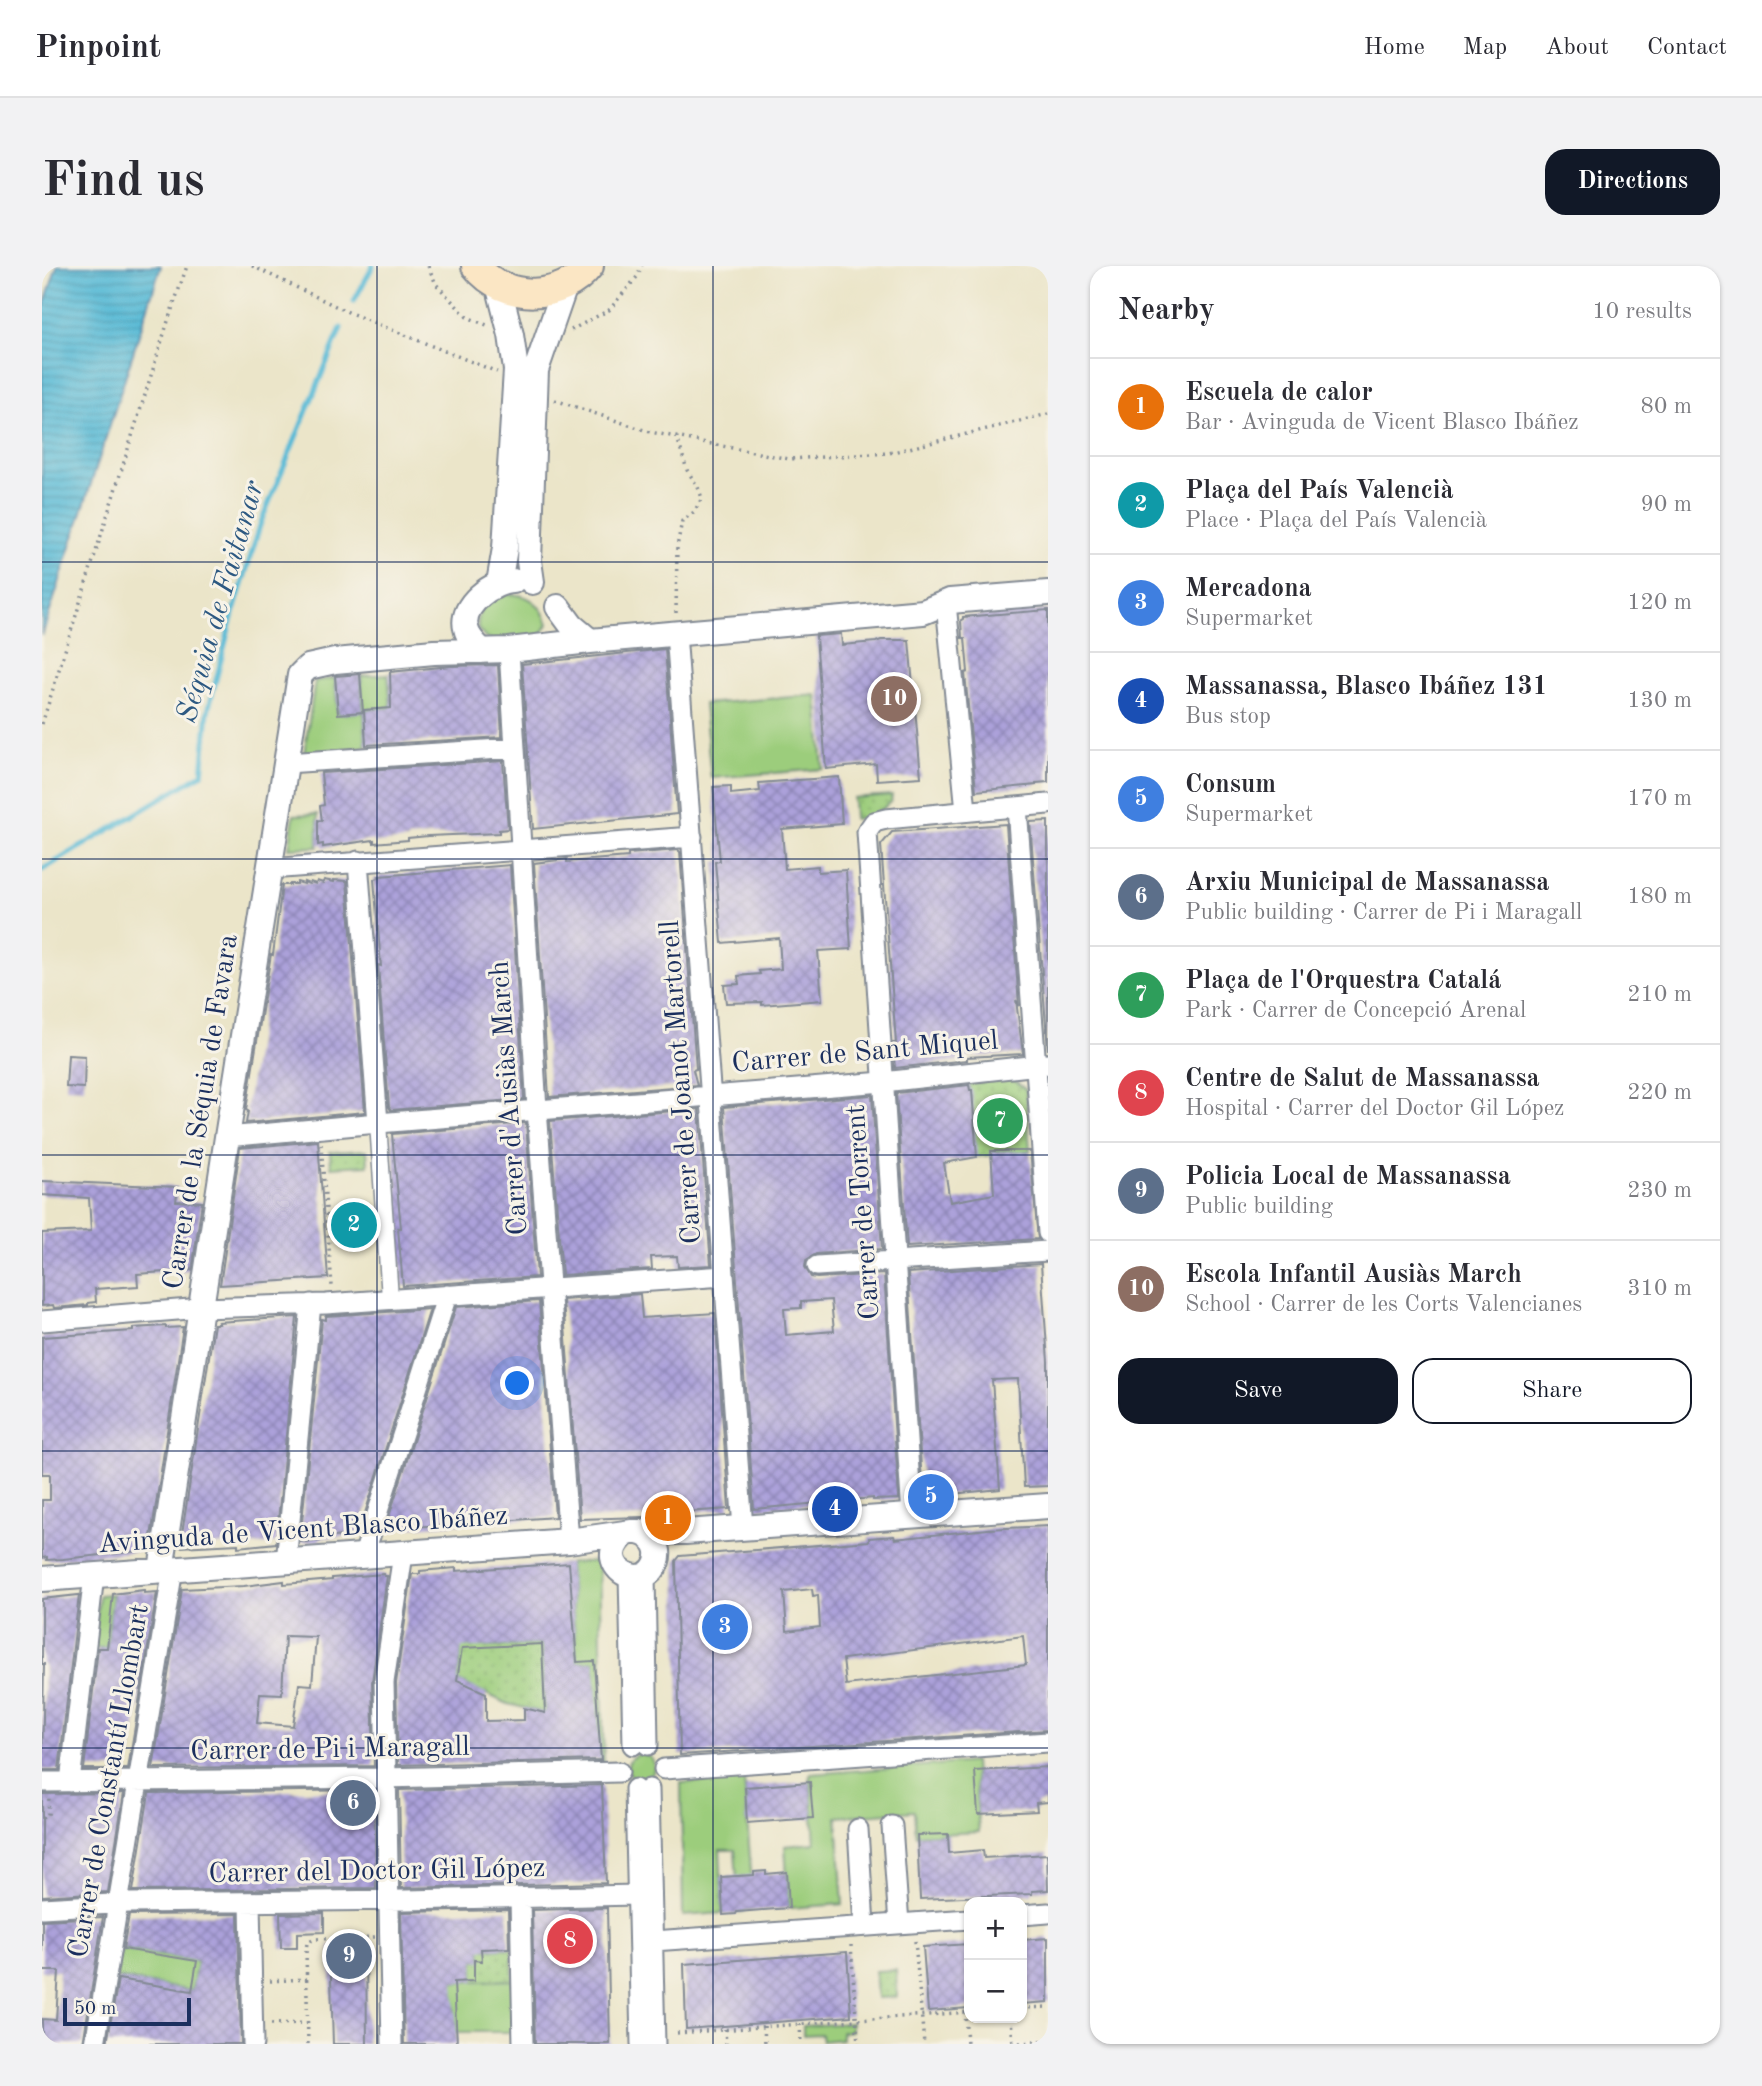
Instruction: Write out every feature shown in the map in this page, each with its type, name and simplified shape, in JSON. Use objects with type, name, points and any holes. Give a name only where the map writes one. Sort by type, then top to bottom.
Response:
[{"type":"main road","points":[[476,266],[498,285],[520,292],[543,293],[565,286],[590,266]]},
{"type":"street","points":[[498,285],[525,386],[528,561],[532,582]]},
{"type":"street","points":[[499,583],[525,386],[536,370],[565,286]]},
{"type":"street","points":[[434,652],[465,626],[473,604],[482,593],[499,583],[532,582],[545,589],[572,626],[590,641]]},
{"type":"street","points":[[434,652],[509,650],[923,612],[946,603],[1048,593]]},
{"type":"street","points":[[946,603],[966,811],[1048,804]]},
{"type":"street","points":[[546,646],[558,630],[558,607]]},
{"type":"street","points":[[465,626],[471,640],[482,652]]},
{"type":"street","name":"Carrer de Joanot Martorell","points":[[676,633],[743,1528]]},
{"type":"street","name":"Carrer d'Ausiàs March","points":[[509,650],[537,1109],[569,1541]]},
{"type":"street","name":"Carrer de la Séquia de Favara","points":[[167,1570],[227,1137],[300,675],[308,667],[335,661],[434,652]]},
{"type":"street","points":[[286,763],[515,748]]},
{"type":"street","points":[[1017,807],[1042,1065],[1048,1233]]},
{"type":"street","name":"Carrer de Torrent","points":[[912,1516],[867,832],[874,822],[887,818],[966,811]]},
{"type":"street","points":[[270,869],[692,837]]},
{"type":"street","points":[[358,861],[390,1298]]},
{"type":"street","name":"Carrer de Sant Miquel","points":[[227,1137],[883,1082],[1042,1065]]},
{"type":"street","points":[[817,1266],[1048,1251]]},
{"type":"street","points":[[42,1321],[202,1308],[318,1304],[724,1276]]},
{"type":"street","points":[[364,1555],[447,1295]]},
{"type":"street","points":[[286,1562],[318,1304]]},
{"type":"street","name":"Avinguda de Vicent Blasco Ibáñez","points":[[42,1579],[569,1541],[632,1532],[685,1532],[1048,1506]]},
{"type":"street","points":[[637,1567],[614,1549],[621,1537],[632,1532],[645,1533],[655,1542],[637,1567],[641,1745]]},
{"type":"street","points":[[637,1567],[685,1532]]},
{"type":"street","name":"Avinguda de Vicent Blasco Ibáñez","points":[[569,1541],[592,1545],[637,1567]]},
{"type":"street","points":[[393,2044],[384,1778],[384,1682],[403,1553]]},
{"type":"street","name":"Carrer de Constantí Llombart","points":[[95,2044],[138,1781],[167,1570]]},
{"type":"street","points":[[70,1782],[94,1576]]},
{"type":"street","points":[[664,1769],[1048,1742]]},
{"type":"street","points":[[641,1745],[655,1749],[660,1754],[664,1769],[659,1781],[642,1789],[624,1783],[619,1772],[619,1759],[627,1748],[641,1745]]},
{"type":"street","name":"Carrer de Pi i Maragall","points":[[45,1786],[70,1782],[619,1772]]},
{"type":"street","points":[[641,2044],[637,1895],[642,1789]]},
{"type":"street","points":[[642,1789],[653,1941],[655,2044]]},
{"type":"street","points":[[892,1826],[899,1924]]},
{"type":"street","points":[[858,1829],[864,1926]]},
{"type":"street","name":"Carrer del Doctor Gil López","points":[[42,1908],[117,1903],[388,1901],[637,1895]]},
{"type":"street","points":[[520,1898],[523,2044]]},
{"type":"street","points":[[250,1902],[253,2044]]},
{"type":"street","points":[[1027,1915],[1048,1913]]},
{"type":"street","points":[[653,1941],[964,1919]]},
{"type":"path","points":[[42,724],[187,266]]},
{"type":"path","points":[[252,266],[351,313],[525,386],[650,432],[789,459],[890,453],[1048,414]]},
{"type":"path","points":[[676,633],[677,548],[682,520],[694,512],[702,498],[698,486],[687,470],[677,437]]},
{"type":"path","points":[[318,1304],[333,1295],[320,1128]]},
{"type":"path","points":[[42,1818],[46,1817],[49,1811],[45,1786]]},
{"type":"path","points":[[308,2044],[307,1944],[315,1939],[381,1937]]},
{"type":"path","points":[[915,1941],[924,2044]]},
{"type":"path","points":[[851,1945],[858,2044]]},
{"type":"path","points":[[266,1981],[307,1979]]},
{"type":"path","points":[[1027,2008],[1048,2007]]},
{"type":"path","points":[[677,2033],[964,2012]]},
{"type":"path","points":[[266,2024],[307,2023]]},
{"type":"path","points":[[967,2023],[967,2044]]},
{"type":"path","points":[[1011,2023],[1013,2044]]},
{"type":"path","points":[[800,2024],[802,2044]]},
{"type":"path","points":[[764,2026],[765,2044]]},
{"type":"path","points":[[725,2029],[726,2044]]},
{"type":"path","points":[[1006,2044],[1048,2041]]},
{"type":"green space","points":[[507,594],[528,598],[538,605],[548,624],[542,634],[496,642],[485,638],[478,629],[479,616],[485,606]]},
{"type":"green space","points":[[388,674],[391,708],[363,710],[361,676]]},
{"type":"green space","points":[[335,678],[338,714],[364,712],[366,747],[304,754],[315,681]]},
{"type":"green space","points":[[817,695],[823,769],[711,778],[704,704]]},
{"type":"green space","points":[[892,795],[891,801],[874,817],[854,819],[853,798]]},
{"type":"green space","points":[[318,814],[318,847],[289,848],[294,815]]},
{"type":"green space","points":[[1012,1078],[1026,1090],[1030,1151],[975,1157],[969,1084]]},
{"type":"green space","points":[[367,1150],[368,1165],[331,1167],[330,1152]]},
{"type":"green space","points":[[599,1561],[604,1767],[601,1767],[594,1661],[577,1662],[569,1563]]},
{"type":"green space","points":[[113,1594],[107,1648],[94,1648],[99,1595]]},
{"type":"green space","points":[[459,1644],[491,1647],[542,1644],[545,1713],[508,1704],[454,1679],[460,1662]]},
{"type":"green space","points":[[641,1754],[650,1758],[654,1767],[650,1776],[641,1780],[632,1776],[628,1767],[632,1758]]},
{"type":"green space","points":[[974,1762],[979,1832],[916,1835],[914,1811],[837,1817],[843,1904],[789,1908],[785,1846],[815,1843],[810,1774]]},
{"type":"green space","points":[[744,1779],[754,1910],[739,1912],[735,1850],[720,1850],[723,1913],[683,1916],[681,1783]]},
{"type":"green space","points":[[481,1943],[485,1949],[512,1948],[513,1980],[474,1981],[474,1960],[482,1960]]},
{"type":"green space","points":[[121,1949],[197,1961],[192,1991],[116,1978]]},
{"type":"green space","points":[[896,1970],[897,1997],[877,1998],[875,1971]]},
{"type":"green space","points":[[513,1980],[514,2032],[456,2032],[453,1982]]},
{"type":"green space","points":[[851,2023],[851,2031],[841,2032],[842,2039],[822,2041],[821,2034],[803,2035],[803,2026]]},
{"type":"water","points":[[57,266],[161,266],[42,636],[42,312]]},
{"type":"building","points":[[1048,610],[1048,782],[976,791],[965,673],[968,672],[961,620],[963,617]]},
{"type":"building","points":[[841,634],[842,645],[909,640],[921,777],[877,780],[876,764],[826,769],[816,636]]},
{"type":"building","points":[[665,649],[677,814],[533,829],[522,664]]},
{"type":"building","points":[[498,665],[502,737],[366,745],[364,710],[391,708],[390,672]]},
{"type":"building","points":[[360,674],[363,712],[338,714],[335,676]]},
{"type":"building","points":[[503,761],[508,829],[499,830],[499,833],[428,836],[374,843],[374,840],[323,847],[323,844],[318,845],[318,820],[322,821],[320,806],[324,805],[321,773]]},
{"type":"building","points":[[839,777],[842,824],[782,829],[785,869],[818,866],[818,872],[846,870],[851,949],[818,951],[822,1000],[762,1005],[762,1002],[726,1003],[724,985],[739,984],[738,976],[781,969],[779,938],[722,943],[715,862],[720,861],[713,787],[731,786],[731,794],[760,791],[759,783]]},
{"type":"building","points":[[1048,821],[1048,1050],[1030,822]]},
{"type":"building","points":[[1006,824],[1019,1006],[1016,1000],[1023,1054],[967,1057],[967,1060],[895,1068],[893,1043],[896,1043],[881,845],[892,832]]},
{"type":"building","points":[[678,850],[696,1069],[693,1070],[697,1085],[549,1097],[534,863],[628,857],[628,854]]},
{"type":"building","points":[[510,865],[524,1099],[391,1110],[378,965],[381,966],[374,879],[380,878],[379,876]]},
{"type":"building","points":[[324,880],[347,881],[365,1112],[246,1123],[282,885],[297,882],[316,884],[317,881],[323,883]]},
{"type":"building","points":[[68,1055],[85,1056],[84,1088],[66,1087]]},
{"type":"building","points":[[969,1085],[972,1090],[977,1157],[944,1163],[950,1202],[994,1194],[991,1151],[1030,1151],[1038,1239],[907,1247],[896,1093]]},
{"type":"building","points":[[872,1095],[882,1249],[816,1254],[806,1260],[805,1267],[811,1277],[817,1278],[884,1274],[899,1499],[873,1498],[754,1509],[724,1107]],"holes":[[[831,1300],[834,1331],[786,1335],[784,1309],[801,1308],[801,1302]]]},
{"type":"building","points":[[699,1109],[711,1265],[678,1267],[677,1256],[651,1257],[652,1269],[562,1275],[550,1121]]},
{"type":"building","points":[[526,1123],[537,1277],[403,1286],[398,1228],[401,1228],[392,1134]]},
{"type":"building","points":[[318,1141],[328,1278],[220,1285],[240,1148]]},
{"type":"building","points":[[42,1181],[178,1187],[176,1201],[202,1202],[192,1270],[137,1274],[138,1286],[95,1289],[96,1302],[88,1305],[54,1308],[53,1305],[42,1306],[42,1233],[91,1231],[89,1198],[42,1195]]},
{"type":"building","points":[[1041,1264],[1048,1362],[1048,1486],[1024,1487],[1018,1379],[992,1380],[1000,1489],[923,1497],[908,1273]]},
{"type":"building","points":[[640,1294],[642,1318],[715,1313],[729,1509],[672,1513],[673,1516],[580,1519],[563,1300]]},
{"type":"building","points":[[539,1301],[555,1517],[385,1529],[456,1307]]},
{"type":"building","points":[[430,1309],[358,1535],[300,1542],[322,1319],[326,1320],[326,1316]]},
{"type":"building","points":[[297,1317],[276,1543],[238,1547],[238,1544],[180,1547],[214,1324]]},
{"type":"building","points":[[166,1326],[183,1327],[149,1550],[63,1559],[42,1558],[42,1500],[50,1500],[50,1474],[42,1474],[42,1337]]},
{"type":"building","points":[[1048,1526],[1048,1730],[680,1755],[676,1561],[680,1556]],"holes":[[[812,1589],[813,1596],[818,1595],[820,1627],[787,1631],[784,1592]],[[1023,1636],[1026,1665],[846,1685],[843,1659]]]},
{"type":"building","points":[[569,1563],[577,1662],[594,1661],[601,1760],[398,1765],[396,1683],[412,1574],[456,1568],[456,1571]],"holes":[[[542,1644],[545,1713],[524,1708],[524,1720],[486,1721],[486,1693],[457,1680],[462,1648]]]},
{"type":"building","points":[[384,1574],[387,1576],[372,1682],[374,1766],[153,1768],[182,1589],[284,1581],[284,1584]],"holes":[[[285,1636],[316,1637],[312,1685],[299,1684],[293,1726],[257,1723],[260,1693],[282,1694]]]},
{"type":"building","points":[[144,1590],[144,1593],[157,1592],[128,1769],[84,1769],[98,1648],[107,1648],[113,1594]]},
{"type":"building","points":[[79,1595],[59,1770],[42,1770],[42,1599]]},
{"type":"building","points":[[1048,1767],[1048,1802],[1036,1803],[1037,1811],[978,1814],[975,1771]]},
{"type":"building","points":[[810,1782],[813,1818],[747,1823],[745,1787]]},
{"type":"building","points":[[602,1785],[606,1883],[401,1888],[399,1790]]},
{"type":"building","points":[[374,1790],[376,1888],[133,1891],[149,1793]]},
{"type":"building","points":[[124,1793],[108,1892],[42,1896],[42,1794]]},
{"type":"building","points":[[948,1834],[949,1853],[983,1850],[984,1858],[1047,1854],[1048,1890],[1032,1891],[1032,1894],[920,1899],[917,1835]]},
{"type":"building","points":[[766,1871],[766,1874],[787,1872],[789,1908],[723,1915],[721,1877],[754,1875],[754,1872]]},
{"type":"building","points":[[607,1908],[610,2044],[535,2044],[532,1910]]},
{"type":"building","points":[[508,1910],[509,1948],[481,1949],[482,1961],[474,1960],[474,1981],[454,1982],[457,2044],[404,2044],[401,1912]]},
{"type":"building","points":[[324,1913],[324,1932],[297,1933],[297,1948],[281,1948],[280,1914]]},
{"type":"building","points":[[238,1914],[241,2044],[107,2044],[118,1979],[192,1991],[197,1961],[123,1949],[129,1915]]},
{"type":"building","points":[[103,1917],[83,2044],[42,2044],[42,2019],[56,2020],[59,1971],[42,1971],[42,1920]]},
{"type":"building","points":[[1048,1938],[1048,2002],[1027,2004],[1027,1940]]},
{"type":"building","points":[[366,1944],[367,2044],[333,2044],[330,1945]]},
{"type":"building","points":[[964,1944],[964,2008],[928,2011],[923,1947]]},
{"type":"building","points":[[847,1952],[851,2016],[686,2029],[684,1964]]},
{"type":"waterway","name":"Séquia de Faitanar","points":[[354,301],[373,266]]},
{"type":"waterway","name":"Séquia de Faitanar","points":[[42,870],[202,774],[208,711],[231,621],[261,522],[341,328]]},
{"type":"place","name":"Escola Infantil Ausiàs March","points":[[894,699]]},
{"type":"place","name":"Plaça de l'Orquestra Catalá","points":[[1000,1121]]},
{"type":"place","name":"Plaça del País Valencià","points":[[354,1225]]},
{"type":"place","name":"Consum","points":[[931,1497]]},
{"type":"place","name":"Massanassa, Blasco Ibáñez 131","points":[[835,1509]]},
{"type":"place","name":"Escuela de calor","points":[[668,1518]]},
{"type":"place","name":"Mercadona","points":[[725,1627]]},
{"type":"place","name":"Arxiu Municipal de Massanassa","points":[[353,1803]]},
{"type":"place","name":"Centre de Salut de Massanassa","points":[[570,1941]]},
{"type":"place","name":"Policia Local de Massanassa","points":[[349,1956]]}]
